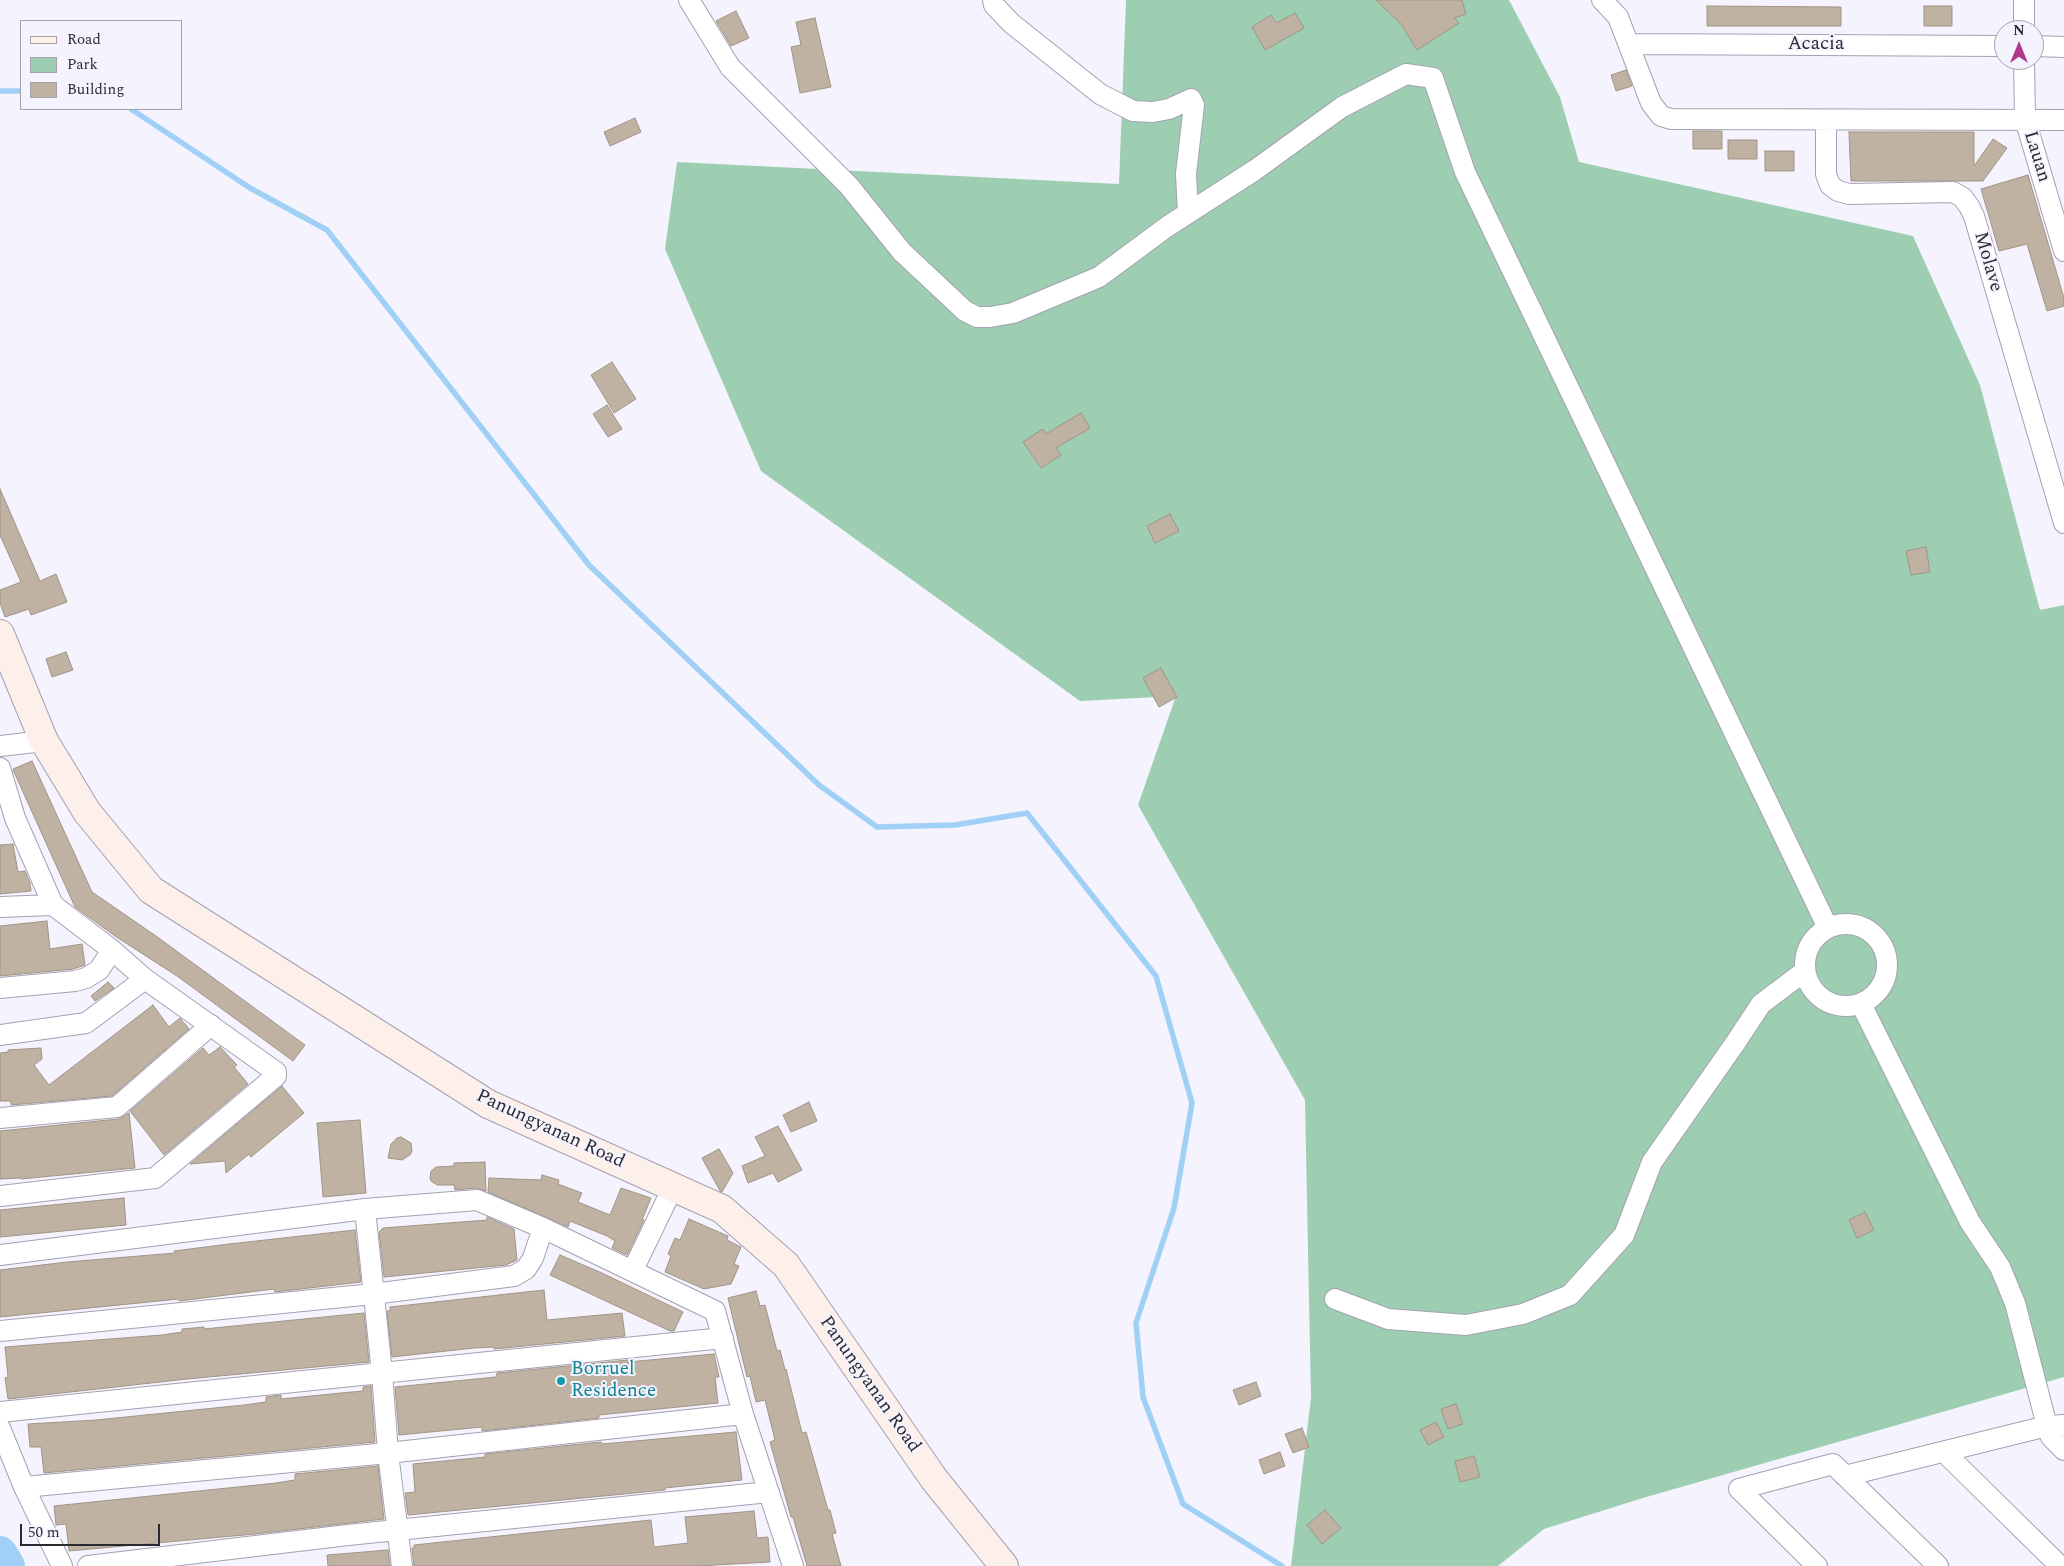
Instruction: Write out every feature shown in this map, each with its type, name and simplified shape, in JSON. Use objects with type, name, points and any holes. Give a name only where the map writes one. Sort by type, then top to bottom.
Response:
[{"type":"street","points":[[689,0],[730,67],[849,186],[902,252],[965,312],[977,317],[1013,313],[1099,277],[1188,213],[1255,170],[1342,107],[1406,74],[1433,78],[1465,172],[1828,928]]},
{"type":"street","points":[[993,0],[994,5],[1011,23],[1100,94],[1133,111],[1153,112],[1169,109],[1191,99],[1194,105],[1186,174],[1188,213]]},
{"type":"street","points":[[1602,0],[1618,17],[1651,103],[1661,116],[1671,119],[2064,120]]},
{"type":"street","points":[[2024,0],[2024,20]]},
{"type":"street","name":"Acacia","points":[[1629,44],[1994,46]]},
{"type":"street","points":[[2044,46],[2064,47]]},
{"type":"street","name":"Lauan","points":[[2024,70],[2025,119],[2064,251]]},
{"type":"street","name":"Molave","points":[[1826,120],[1826,174],[1830,185],[1838,192],[1849,194],[1953,192],[1962,197],[1969,206],[1974,216],[2064,523]]},
{"type":"street","name":"Panungyanan Road","points":[[0,634],[44,740],[87,812],[151,890],[488,1104],[722,1209],[786,1265],[934,1479],[1004,1566]]},
{"type":"street","points":[[0,746],[44,740]]},
{"type":"street","points":[[0,768],[8,819],[53,905],[112,950],[145,979],[276,1072],[276,1076],[155,1178],[0,1196]]},
{"type":"street","points":[[0,907],[53,905]]},
{"type":"street","points":[[1850,923],[1860,926],[1870,931],[1885,948],[1888,959],[1885,980],[1872,998],[1862,1004],[1840,1006],[1821,998],[1808,982],[1805,971],[1807,951],[1819,933],[1828,928],[1838,924],[1850,923]]},
{"type":"street","points":[[0,988],[76,981],[86,978],[99,970],[112,950]]},
{"type":"street","points":[[1335,1299],[1388,1319],[1466,1325],[1523,1314],[1570,1294],[1624,1236],[1652,1162],[1736,1042],[1760,1004],[1805,971]]},
{"type":"street","points":[[0,1035],[86,1023],[145,979]]},
{"type":"street","points":[[1862,1004],[1970,1222],[2000,1267],[2015,1303],[2056,1425],[2051,1437],[2064,1450]]},
{"type":"street","points":[[0,1118],[117,1107],[211,1025]]},
{"type":"street","points":[[633,1270],[673,1187]]},
{"type":"street","points":[[0,1254],[365,1209],[477,1200],[543,1228],[715,1311],[743,1414],[793,1566]]},
{"type":"street","points":[[365,1209],[388,1453],[402,1566]]},
{"type":"street","points":[[0,1332],[374,1294],[514,1276],[526,1269],[533,1258],[543,1228]]},
{"type":"street","points":[[0,1412],[723,1338]]},
{"type":"street","points":[[24,1487],[388,1453],[743,1414]]},
{"type":"street","points":[[1845,1476],[2056,1425]]},
{"type":"street","points":[[0,1428],[24,1487],[62,1566]]},
{"type":"street","points":[[1944,1452],[2060,1566]]},
{"type":"street","points":[[1817,1566],[1739,1489],[1833,1464],[1938,1566]]},
{"type":"street","points":[[88,1566],[398,1529],[769,1492]]},
{"type":"green space","points":[[1126,0],[1509,0],[1560,97],[1579,162],[1913,236],[1980,385],[2040,610],[2064,605],[2064,1377],[1643,1498],[1544,1529],[1498,1566],[1291,1566],[1311,1398],[1305,1100],[1138,805],[1176,696],[1080,701],[761,471],[665,249],[677,162],[1119,184]]},
{"type":"building","points":[[1376,0],[1462,0],[1466,14],[1454,18],[1459,23],[1417,50],[1401,24]]},
{"type":"building","points":[[1707,6],[1841,7],[1841,26],[1707,26]]},
{"type":"building","points":[[1924,6],[1952,6],[1952,26],[1924,26]]},
{"type":"building","points":[[736,11],[749,38],[731,46],[716,21]]},
{"type":"building","points":[[1295,13],[1304,28],[1265,50],[1252,27],[1271,15],[1276,23]]},
{"type":"building","points":[[815,18],[831,87],[800,93],[791,47],[801,45],[796,22]]},
{"type":"building","points":[[1626,70],[1632,86],[1616,91],[1611,75]]},
{"type":"building","points":[[635,118],[641,132],[610,146],[604,132]]},
{"type":"building","points":[[1693,131],[1722,131],[1722,149],[1693,149]]},
{"type":"building","points":[[1849,132],[1974,132],[1974,166],[1993,139],[2007,148],[1983,181],[1851,181]]},
{"type":"building","points":[[1728,140],[1757,140],[1757,159],[1728,159]]},
{"type":"building","points":[[1765,151],[1794,151],[1794,171],[1765,171]]},
{"type":"building","points":[[2028,175],[2064,298],[2064,306],[2047,311],[2027,244],[1999,251],[1981,189]]},
{"type":"building","points":[[612,362],[636,399],[614,413],[591,375]]},
{"type":"building","points":[[607,405],[622,429],[608,437],[593,414]]},
{"type":"building","points":[[1081,413],[1090,428],[1056,448],[1061,455],[1041,468],[1023,442],[1043,429],[1046,434]]},
{"type":"building","points":[[0,489],[40,581],[56,574],[67,602],[31,615],[29,609],[5,617],[0,603],[0,590],[21,582],[0,535]]},
{"type":"building","points":[[1170,514],[1179,531],[1155,543],[1147,526]]},
{"type":"building","points":[[1926,547],[1930,572],[1911,575],[1906,551]]},
{"type":"building","points":[[66,652],[73,670],[52,677],[46,659]]},
{"type":"building","points":[[1161,668],[1177,697],[1159,707],[1143,678]]},
{"type":"building","points":[[32,761],[92,892],[156,936],[305,1045],[293,1061],[177,976],[115,936],[75,907],[13,769]]},
{"type":"building","points":[[13,844],[18,872],[25,871],[31,891],[0,894],[0,845]]},
{"type":"building","points":[[47,921],[50,949],[82,944],[85,965],[73,969],[0,976],[0,926]]},
{"type":"building","points":[[108,982],[114,988],[95,1001],[91,996]]},
{"type":"building","points":[[153,1005],[169,1027],[180,1018],[189,1029],[112,1096],[11,1105],[11,1101],[0,1101],[0,1053],[8,1052],[8,1050],[41,1048],[42,1059],[34,1065],[49,1085]]},
{"type":"building","points":[[220,1047],[237,1065],[234,1067],[248,1084],[164,1155],[130,1111],[203,1048],[209,1055]]},
{"type":"building","points":[[282,1086],[304,1113],[251,1157],[249,1154],[226,1173],[225,1161],[190,1164]]},
{"type":"building","points":[[809,1102],[817,1121],[791,1132],[783,1115]]},
{"type":"building","points":[[129,1113],[135,1168],[21,1179],[0,1179],[0,1131],[118,1119]]},
{"type":"building","points":[[360,1120],[366,1193],[323,1197],[317,1123]]},
{"type":"building","points":[[778,1126],[802,1170],[778,1182],[773,1173],[748,1183],[742,1166],[765,1156],[755,1137]]},
{"type":"building","points":[[401,1137],[411,1143],[412,1151],[410,1155],[402,1160],[388,1158],[391,1144]]},
{"type":"building","points":[[719,1149],[733,1173],[722,1192],[702,1158]]},
{"type":"building","points":[[485,1162],[486,1191],[476,1188],[455,1190],[454,1185],[437,1185],[430,1178],[431,1171],[436,1167],[454,1166],[454,1163]]},
{"type":"building","points":[[542,1175],[559,1180],[558,1184],[582,1193],[578,1202],[610,1215],[621,1188],[651,1198],[642,1220],[644,1220],[627,1255],[612,1248],[615,1241],[607,1236],[570,1221],[568,1227],[488,1192],[489,1178],[541,1180]]},
{"type":"building","points":[[124,1198],[126,1225],[0,1237],[0,1210]]},
{"type":"building","points":[[1865,1212],[1874,1230],[1857,1238],[1849,1220]]},
{"type":"building","points":[[487,1217],[514,1229],[517,1260],[506,1265],[384,1277],[379,1232],[383,1228],[487,1220]]},
{"type":"building","points":[[689,1219],[728,1236],[727,1240],[741,1247],[734,1264],[739,1266],[731,1284],[704,1289],[665,1272],[671,1256],[668,1254],[675,1238],[680,1240]]},
{"type":"building","points":[[355,1230],[361,1282],[275,1292],[274,1289],[179,1301],[179,1299],[0,1317],[0,1270],[175,1253],[174,1251]]},
{"type":"building","points":[[560,1255],[683,1312],[674,1331],[670,1331],[550,1275]]},
{"type":"building","points":[[544,1290],[547,1320],[622,1313],[625,1336],[494,1349],[494,1347],[474,1348],[392,1357],[387,1311],[390,1311],[390,1307]]},
{"type":"building","points":[[756,1291],[760,1306],[765,1305],[777,1351],[780,1350],[802,1433],[806,1432],[828,1510],[830,1510],[836,1533],[832,1534],[841,1566],[807,1566],[770,1442],[775,1440],[765,1400],[756,1402],[750,1376],[747,1377],[728,1298]]},
{"type":"building","points":[[364,1313],[369,1362],[187,1379],[8,1399],[5,1378],[8,1377],[5,1347],[162,1335],[182,1332],[182,1329],[204,1327],[204,1329]]},
{"type":"building","points":[[714,1354],[719,1377],[715,1377],[718,1403],[599,1415],[599,1418],[482,1431],[482,1427],[399,1435],[395,1387],[496,1377],[497,1373],[628,1360],[628,1362]]},
{"type":"building","points":[[1256,1382],[1261,1396],[1239,1405],[1233,1390]]},
{"type":"building","points":[[371,1386],[375,1442],[44,1473],[41,1447],[30,1447],[28,1424],[96,1420],[244,1405],[266,1402],[266,1397],[281,1395],[281,1399],[363,1391],[363,1387]]},
{"type":"building","points":[[1456,1404],[1463,1424],[1448,1429],[1441,1409]]},
{"type":"building","points":[[1436,1422],[1444,1437],[1428,1445],[1420,1430]]},
{"type":"building","points":[[1302,1428],[1309,1447],[1293,1453],[1285,1434]]},
{"type":"building","points":[[736,1432],[742,1480],[665,1488],[665,1490],[408,1515],[405,1493],[415,1492],[413,1464],[485,1457],[485,1454],[601,1442],[602,1444]]},
{"type":"building","points":[[1280,1452],[1285,1466],[1264,1474],[1259,1460]]},
{"type":"building","points":[[1474,1456],[1480,1477],[1460,1482],[1455,1461]]},
{"type":"building","points":[[378,1466],[384,1519],[255,1534],[69,1551],[66,1524],[56,1525],[54,1506],[276,1483],[295,1480],[295,1474]]},
{"type":"building","points":[[1325,1510],[1341,1528],[1322,1544],[1307,1525]]},
{"type":"building","points":[[754,1511],[757,1538],[768,1537],[770,1562],[697,1566],[414,1566],[412,1548],[414,1548],[414,1545],[651,1520],[654,1547],[688,1543],[685,1517]]},
{"type":"building","points":[[388,1550],[390,1566],[328,1566],[327,1555]]},
{"type":"waterway","points":[[0,91],[20,91]]},
{"type":"waterway","points":[[133,110],[250,188],[327,230],[589,565],[819,785],[877,827],[955,825],[1027,813],[1156,976],[1192,1103],[1174,1208],[1136,1323],[1143,1397],[1183,1504],[1282,1566]]},
{"type":"waterway","points":[[0,1553],[8,1566]]},
{"type":"place","name":"Borruel Residence","points":[[561,1381]]}]
